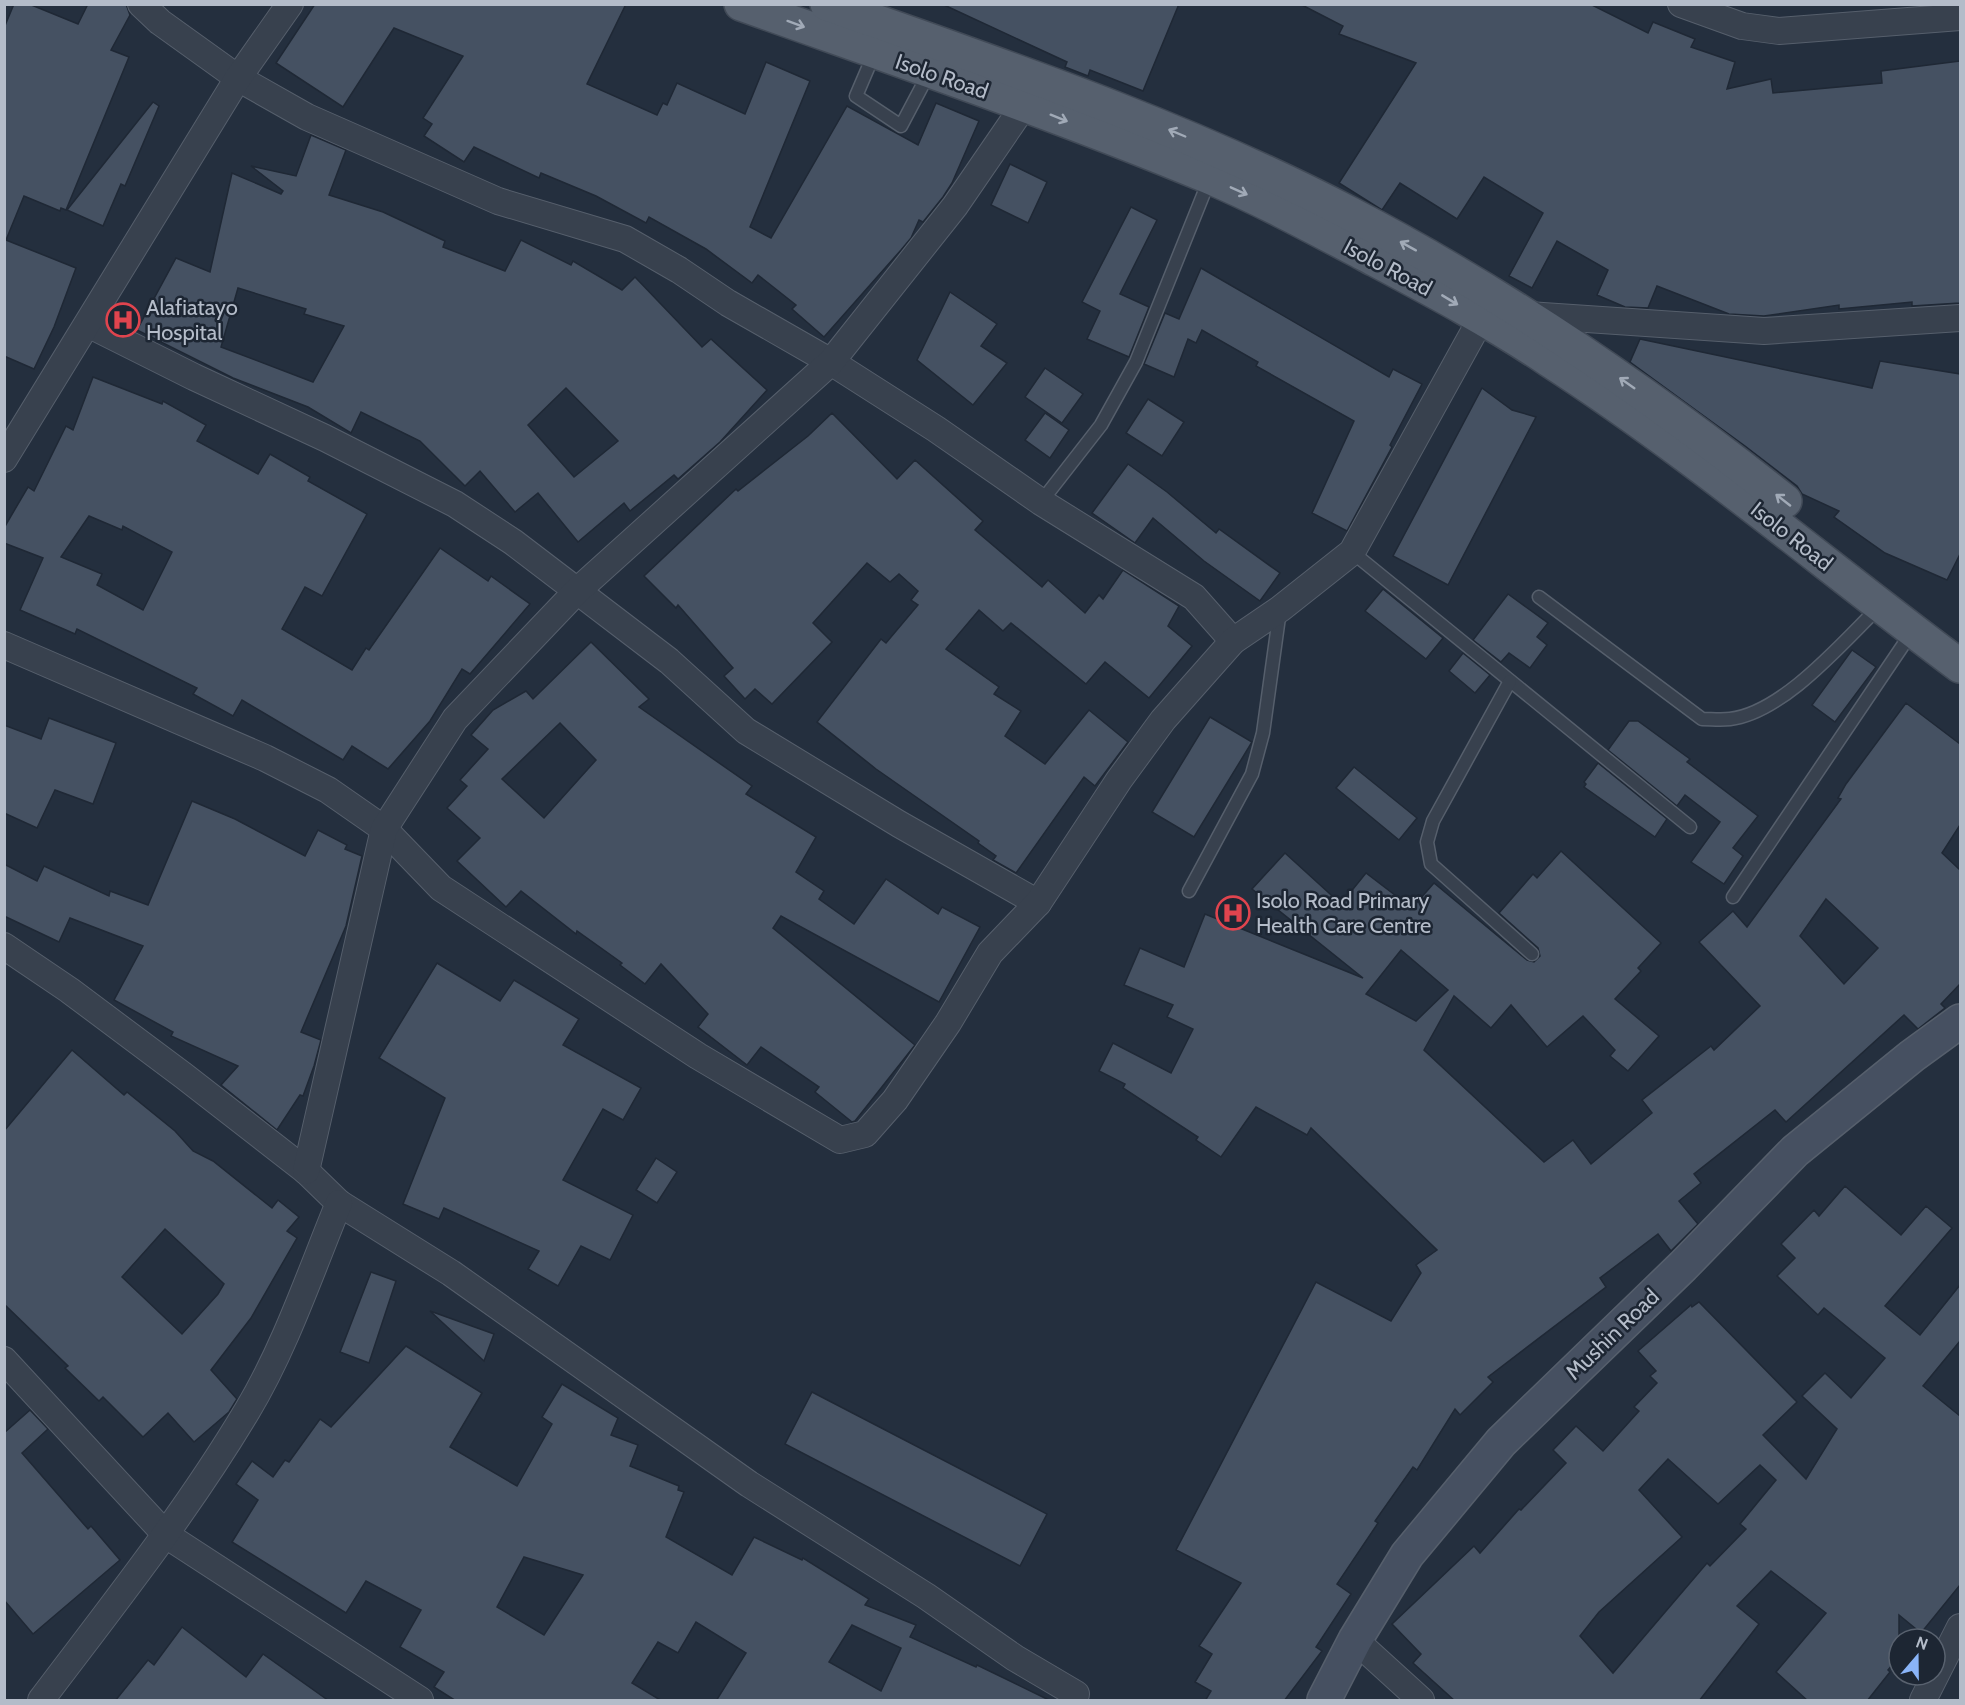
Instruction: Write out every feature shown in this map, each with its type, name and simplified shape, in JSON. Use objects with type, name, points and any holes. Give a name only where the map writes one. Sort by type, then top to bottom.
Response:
[{"type":"main road","name":"Isolo Road","points":[[741,4],[877,38],[1134,115],[1245,163],[1350,213],[1528,315],[1722,453],[1960,640]]},
{"type":"main road","name":"Isolo Road","points":[[827,4],[930,72],[1025,104],[1210,178],[1280,210],[1432,290],[1547,358],[1611,402],[1762,512],[1960,666]]},
{"type":"main road","name":"Mushin Road","points":[[1324,1701],[1355,1640],[1407,1556],[1501,1442],[1683,1266],[1795,1151],[1912,1056],[1960,1021]]},
{"type":"street","points":[[141,4],[160,22],[238,78],[307,117],[448,181],[498,201],[625,239],[679,270],[728,303],[831,362],[936,429],[1041,502],[1194,597],[1233,641]]},
{"type":"street","points":[[4,459],[238,78],[290,4]]},
{"type":"street","points":[[1681,4],[1742,26],[1779,31],[1960,17]]},
{"type":"street","points":[[306,1172],[384,829],[455,719],[577,591],[831,362],[955,206],[1025,104]]},
{"type":"street","points":[[1528,315],[1764,331],[1960,318]]},
{"type":"street","points":[[4,645],[265,758],[328,790],[384,829],[441,888],[698,1056],[840,1140],[865,1134],[895,1100],[948,1023],[990,953],[1038,903],[1119,780],[1163,720],[1233,641],[1280,609],[1352,552],[1481,319]]},
{"type":"street","points":[[88,324],[194,377],[325,438],[455,504],[513,542],[669,661],[746,731],[899,824],[1038,903]]},
{"type":"street","points":[[4,946],[69,990],[306,1172],[339,1203],[451,1273],[768,1496],[926,1596],[1015,1658],[1076,1694]]},
{"type":"street","points":[[41,1701],[166,1535],[248,1410],[289,1328],[339,1203]]},
{"type":"street","points":[[4,1360],[166,1535],[420,1701]]},
{"type":"street","points":[[1923,1701],[1960,1627]]},
{"type":"street","points":[[1355,1640],[1421,1701]]},
{"type":"lane","points":[[877,38],[856,96],[901,126],[930,72]]},
{"type":"lane","points":[[1041,502],[1101,425],[1136,362],[1210,178]]},
{"type":"lane","points":[[1352,552],[1690,827]]},
{"type":"lane","points":[[1539,597],[1702,718],[1731,719],[1754,712],[1798,686],[1881,605]]},
{"type":"lane","points":[[1189,891],[1252,774],[1263,733],[1280,609]]},
{"type":"lane","points":[[1733,897],[1913,631]]},
{"type":"lane","points":[[1510,681],[1433,821],[1427,842],[1431,864],[1532,954]]},
{"type":"building","points":[[14,4],[29,4],[78,24],[88,4],[126,4],[130,15],[111,50],[129,57],[66,210],[61,208],[60,211],[24,196],[6,240],[76,268],[54,327],[34,369],[4,356],[4,28]]},
{"type":"building","points":[[315,4],[626,4],[587,84],[657,115],[663,103],[667,105],[677,83],[745,114],[766,62],[810,81],[750,227],[771,238],[847,106],[918,145],[936,103],[979,121],[952,183],[943,197],[923,222],[919,220],[911,238],[824,337],[792,309],[796,305],[758,275],[752,283],[706,249],[649,217],[646,223],[596,196],[541,173],[539,178],[474,147],[464,162],[424,136],[432,124],[423,118],[463,56],[394,28],[343,107],[276,63]]},
{"type":"building","points":[[942,4],[1179,4],[1143,91],[1090,70],[1088,76],[1065,67],[1067,62]]},
{"type":"building","points":[[1300,4],[1590,4],[1648,33],[1653,22],[1695,39],[1691,47],[1735,62],[1727,89],[1771,79],[1773,93],[1882,83],[1881,71],[1960,61],[1960,303],[1912,306],[1912,302],[1839,309],[1839,305],[1764,316],[1729,314],[1657,286],[1648,308],[1625,307],[1597,295],[1608,270],[1557,241],[1532,288],[1509,276],[1543,213],[1484,177],[1457,219],[1400,183],[1382,210],[1339,183],[1416,63],[1339,34],[1343,26]]},
{"type":"building","points":[[153,102],[159,106],[125,186],[121,184],[103,226],[67,210]]},
{"type":"building","points":[[311,135],[346,150],[329,195],[383,212],[445,241],[443,247],[505,271],[521,240],[571,265],[573,261],[622,290],[635,277],[702,347],[711,339],[767,390],[720,442],[678,479],[674,475],[630,511],[624,503],[578,542],[538,493],[515,512],[480,471],[465,486],[420,441],[361,412],[351,433],[308,407],[233,378],[137,330],[176,258],[210,272],[232,173],[281,194],[283,191],[251,166],[296,176]],"holes":[[[238,288],[306,309],[304,314],[344,326],[313,382],[221,347]],[[566,388],[618,441],[574,477],[528,425]]]},
{"type":"building","points":[[1010,164],[1047,182],[1028,223],[991,205]]},
{"type":"building","points":[[1131,207],[1157,220],[1120,294],[1149,307],[1129,357],[1087,339],[1100,311],[1082,302]]},
{"type":"building","points":[[1201,268],[1389,377],[1393,369],[1422,384],[1390,445],[1392,447],[1347,531],[1312,513],[1354,421],[1256,366],[1258,362],[1202,330],[1196,343],[1188,339],[1174,377],[1144,364],[1165,313],[1179,319]]},
{"type":"building","points":[[950,292],[997,324],[981,346],[1007,363],[973,405],[917,360]]},
{"type":"building","points":[[1640,339],[1872,388],[1880,361],[1960,374],[1960,554],[1947,580],[1885,553],[1834,517],[1839,511],[1802,494],[1797,486],[1745,446],[1630,362]]},
{"type":"building","points":[[1045,368],[1083,394],[1062,423],[1025,397]]},
{"type":"building","points":[[93,377],[162,404],[163,401],[206,425],[197,441],[258,474],[270,454],[310,477],[308,481],[367,514],[322,596],[305,587],[282,629],[352,670],[366,648],[369,650],[440,548],[488,581],[491,576],[530,604],[470,674],[462,669],[430,721],[388,769],[352,746],[343,760],[242,700],[233,716],[193,694],[197,688],[77,629],[75,634],[20,610],[43,558],[4,543],[4,528],[28,487],[34,491],[66,426],[73,430]],"holes":[[[89,516],[122,530],[123,526],[172,552],[143,610],[97,585],[102,574],[61,557]]]},
{"type":"building","points":[[1482,388],[1512,410],[1536,417],[1448,585],[1393,556]]},
{"type":"building","points":[[1148,399],[1184,422],[1162,456],[1126,433]]},
{"type":"building","points":[[832,413],[897,479],[915,460],[983,521],[975,530],[1042,587],[1048,580],[1085,613],[1099,595],[1103,599],[1123,570],[1179,606],[1168,626],[1192,646],[1149,698],[1105,662],[1086,684],[1011,623],[1003,631],[979,610],[946,649],[999,687],[994,694],[1021,711],[1005,736],[1045,764],[1089,710],[1128,742],[1095,786],[1084,777],[1016,873],[993,860],[996,856],[978,843],[979,841],[876,769],[817,722],[881,639],[886,643],[918,605],[911,600],[918,591],[899,574],[890,582],[867,563],[813,623],[832,642],[772,704],[755,689],[745,699],[724,676],[733,668],[678,605],[676,608],[644,576],[736,489],[738,491],[808,436]]},
{"type":"building","points":[[1045,413],[1069,430],[1050,458],[1025,440]]},
{"type":"building","points":[[1128,464],[1167,492],[1216,533],[1219,529],[1280,573],[1260,601],[1204,561],[1153,518],[1135,543],[1092,513]]},
{"type":"building","points":[[1383,589],[1443,638],[1426,659],[1365,611]]},
{"type":"building","points":[[1508,594],[1548,623],[1537,637],[1547,645],[1530,668],[1509,653],[1501,662],[1473,640]]},
{"type":"building","points":[[591,642],[649,699],[639,707],[752,786],[746,794],[816,837],[796,872],[824,891],[819,899],[854,924],[886,879],[938,914],[942,907],[980,927],[939,1002],[781,916],[773,928],[915,1045],[855,1121],[852,1122],[815,1092],[819,1087],[761,1047],[747,1065],[698,1027],[708,1014],[661,964],[645,984],[620,965],[622,963],[577,931],[576,934],[521,891],[506,907],[457,861],[480,838],[447,808],[467,786],[460,780],[488,749],[471,735],[493,710],[526,691],[533,699]],"holes":[[[560,723],[596,760],[544,818],[502,779]]]},
{"type":"building","points":[[1852,650],[1876,667],[1835,722],[1812,705]]},
{"type":"building","points":[[1463,653],[1490,675],[1475,693],[1449,671]]},
{"type":"building","points":[[1906,703],[1960,744],[1960,825],[1942,853],[1960,870],[1960,984],[1941,1004],[1945,1008],[1918,1029],[1904,1015],[1786,1122],[1775,1110],[1694,1174],[1701,1183],[1679,1201],[1698,1224],[1671,1251],[1658,1234],[1600,1278],[1606,1287],[1488,1377],[1493,1382],[1460,1415],[1455,1409],[1417,1470],[1413,1467],[1375,1521],[1378,1523],[1337,1584],[1351,1594],[1316,1647],[1322,1651],[1284,1701],[1205,1701],[1211,1691],[1195,1682],[1212,1654],[1199,1646],[1241,1583],[1176,1550],[1316,1282],[1391,1321],[1421,1273],[1416,1265],[1437,1250],[1311,1128],[1307,1135],[1256,1107],[1221,1157],[1196,1140],[1198,1137],[1123,1088],[1125,1084],[1099,1071],[1113,1043],[1171,1073],[1193,1029],[1167,1017],[1173,1005],[1124,985],[1140,948],[1184,967],[1205,914],[1363,978],[1252,889],[1285,853],[1341,904],[1366,873],[1412,908],[1434,883],[1527,960],[1534,962],[1540,956],[1538,948],[1499,913],[1533,874],[1537,878],[1561,851],[1661,943],[1638,968],[1641,971],[1615,999],[1659,1036],[1628,1071],[1610,1056],[1615,1050],[1583,1016],[1547,1047],[1511,1005],[1491,1028],[1454,996],[1424,1050],[1544,1162],[1573,1140],[1591,1164],[1652,1113],[1642,1100],[1711,1046],[1714,1050],[1760,1006],[1699,942],[1733,911],[1747,927],[1841,799],[1838,798]],"holes":[[[1826,899],[1878,948],[1844,984],[1800,936]],[[1401,950],[1448,990],[1416,1021],[1366,994]]]},
{"type":"building","points":[[1210,717],[1252,742],[1194,837],[1152,812]]},
{"type":"building","points":[[49,718],[116,743],[93,804],[55,790],[37,828],[4,813],[4,725],[41,739]]},
{"type":"building","points":[[1629,721],[1638,721],[1690,759],[1687,762],[1758,816],[1733,848],[1743,856],[1724,884],[1691,862],[1720,822],[1685,795],[1677,806],[1608,750]]},
{"type":"building","points":[[1598,763],[1667,819],[1655,837],[1584,787],[1586,784],[1584,782]]},
{"type":"building","points":[[1354,767],[1417,818],[1399,840],[1336,788]]},
{"type":"building","points":[[192,801],[235,819],[305,856],[318,830],[347,845],[345,849],[362,856],[346,926],[301,1032],[321,1040],[314,1066],[303,1096],[300,1095],[277,1130],[221,1085],[238,1066],[171,1036],[173,1032],[114,1000],[143,946],[70,918],[59,942],[4,916],[4,864],[37,881],[44,866],[109,896],[110,891],[148,905]]},
{"type":"building","points":[[437,963],[500,1001],[514,980],[579,1019],[563,1045],[641,1088],[623,1120],[603,1109],[563,1180],[633,1215],[610,1260],[581,1246],[558,1286],[528,1269],[539,1251],[444,1208],[439,1219],[403,1204],[445,1098],[379,1058]]},
{"type":"building","points":[[72,1050],[124,1095],[127,1092],[175,1131],[193,1151],[213,1161],[272,1208],[278,1200],[299,1217],[287,1231],[297,1238],[251,1318],[211,1370],[237,1399],[229,1412],[194,1442],[168,1413],[143,1437],[103,1397],[99,1401],[65,1368],[68,1366],[4,1304],[4,1131]],"holes":[[[165,1229],[224,1284],[218,1294],[182,1334],[122,1277]]]},
{"type":"building","points":[[656,1158],[677,1172],[657,1203],[636,1190]]},
{"type":"building","points":[[1845,1186],[1901,1235],[1926,1206],[1952,1228],[1885,1306],[1920,1335],[1960,1285],[1960,1341],[1923,1386],[1960,1416],[1960,1585],[1926,1627],[1914,1627],[1899,1615],[1899,1627],[1887,1627],[1887,1676],[1867,1701],[1808,1701],[1776,1672],[1826,1613],[1771,1571],[1737,1606],[1759,1624],[1699,1701],[1455,1701],[1413,1663],[1421,1654],[1392,1624],[1474,1546],[1480,1553],[1519,1509],[1521,1510],[1566,1463],[1553,1450],[1576,1426],[1603,1451],[1639,1411],[1634,1407],[1657,1383],[1650,1376],[1656,1371],[1638,1351],[1691,1305],[1692,1307],[1699,1302],[1797,1402],[1763,1435],[1806,1479],[1837,1429],[1802,1396],[1825,1373],[1851,1398],[1885,1358],[1824,1308],[1818,1315],[1777,1276],[1795,1258],[1781,1244],[1814,1210],[1819,1216]],"holes":[[[1668,1459],[1718,1504],[1760,1465],[1776,1480],[1740,1524],[1746,1529],[1710,1566],[1707,1563],[1613,1673],[1580,1636],[1599,1612],[1682,1537],[1639,1490]]]},
{"type":"building","points":[[371,1272],[396,1281],[369,1363],[340,1352]]},
{"type":"building","points":[[430,1311],[494,1334],[484,1361]]},
{"type":"building","points":[[406,1346],[482,1393],[450,1447],[517,1486],[552,1424],[542,1417],[562,1384],[618,1418],[611,1435],[638,1445],[630,1466],[679,1486],[678,1490],[684,1492],[666,1537],[732,1575],[754,1537],[802,1560],[803,1558],[869,1599],[865,1605],[916,1625],[910,1637],[976,1667],[977,1665],[1051,1701],[716,1701],[746,1653],[696,1622],[678,1653],[658,1642],[632,1683],[662,1701],[456,1701],[434,1687],[444,1672],[400,1647],[421,1610],[366,1581],[346,1613],[232,1542],[258,1500],[236,1484],[252,1461],[273,1477],[285,1460],[289,1462],[320,1419],[331,1427]],"holes":[[[524,1557],[583,1575],[544,1635],[497,1607]],[[852,1625],[901,1648],[881,1691],[829,1662]]]},
{"type":"building","points":[[812,1392],[1047,1514],[1020,1566],[785,1444]]},
{"type":"building","points":[[30,1410],[48,1429],[22,1453],[88,1529],[91,1526],[120,1560],[33,1634],[4,1600],[4,1433]]},
{"type":"building","points":[[182,1627],[246,1677],[263,1654],[329,1701],[115,1701],[148,1660],[154,1665]]},
{"type":"place","name":"Alafiatayo Hospital","points":[[123,320]]},
{"type":"place","name":"Isolo Road Primary Health Care Centre","points":[[1233,913]]}]
